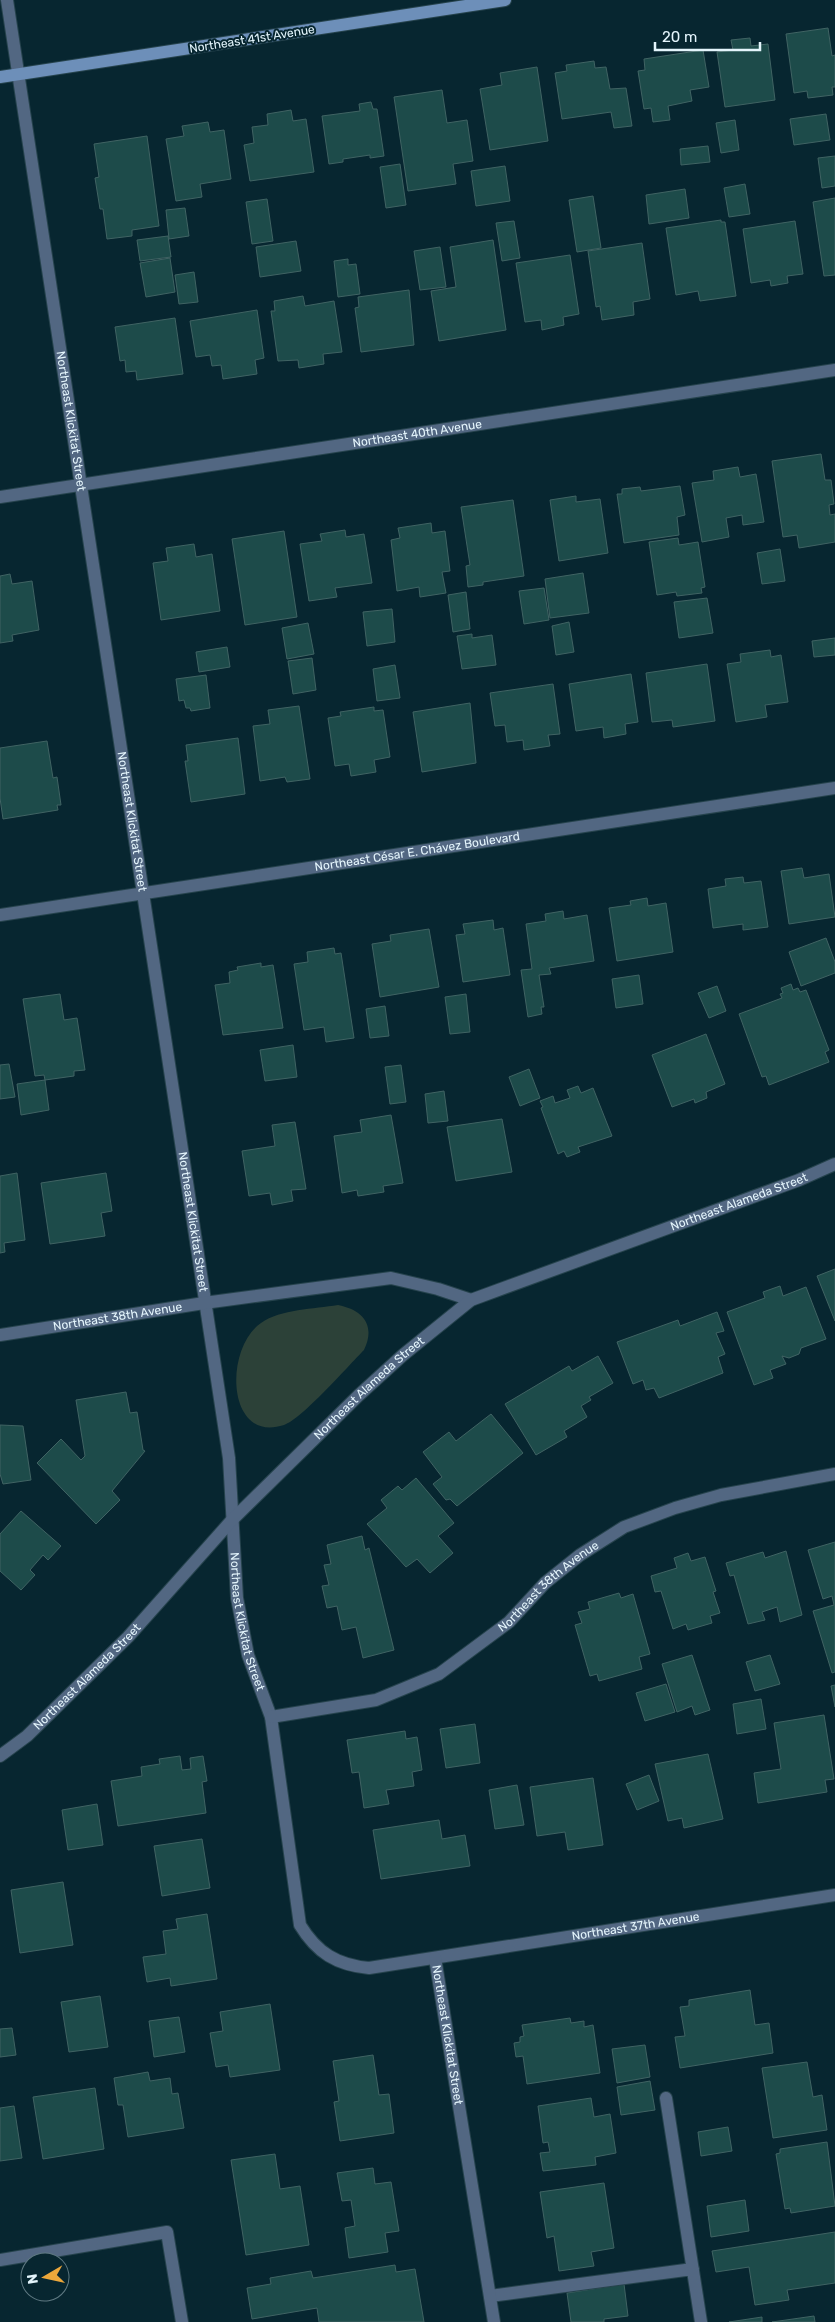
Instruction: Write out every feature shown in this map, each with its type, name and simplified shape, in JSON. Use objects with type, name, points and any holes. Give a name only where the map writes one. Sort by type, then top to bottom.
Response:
[{"type":"street","name":"Northeast Klickitat Street","points":[[7,0],[229,1458],[237,1598],[248,1655],[271,1717],[300,1925],[308,1939],[325,1954],[349,1966],[369,1968],[435,1958],[494,2322]]},
{"type":"street","name":"Northeast 41st Avenue","points":[[0,77],[505,0]]},
{"type":"street","name":"Northeast 40th Avenue","points":[[0,497],[835,370]]},
{"type":"street","name":"Northeast César E. Chávez Boulevard","points":[[0,916],[835,788]]},
{"type":"street","name":"Northeast Alameda Street","points":[[0,1756],[27,1736],[128,1637],[232,1520],[359,1395],[403,1354],[470,1300],[790,1183],[835,1164]]},
{"type":"street","name":"Northeast 38th Avenue","points":[[0,1335],[204,1303],[391,1278],[430,1287],[470,1300]]},
{"type":"street","name":"Northeast 38th Avenue","points":[[271,1717],[376,1700],[439,1674],[509,1622],[546,1583],[574,1561],[624,1527],[675,1508],[721,1495],[835,1474]]},
{"type":"street","name":"Northeast 37th Avenue","points":[[435,1958],[835,1895]]},
{"type":"street","points":[[666,2098],[701,2322]]},
{"type":"street","points":[[0,2260],[167,2232],[182,2322]]},
{"type":"street","points":[[490,2296],[693,2269]]},
{"type":"green space","points":[[338,1305],[347,1307],[365,1320],[369,1333],[364,1350],[313,1403],[292,1421],[284,1425],[265,1427],[251,1421],[241,1408],[237,1390],[237,1371],[241,1352],[249,1335],[269,1318],[298,1310]]},
{"type":"building","points":[[828,28],[832,56],[835,55],[835,87],[832,87],[833,95],[808,98],[807,91],[794,93],[786,34]]},
{"type":"building","points":[[750,38],[751,46],[768,44],[775,100],[725,107],[717,52],[733,50],[731,40]]},
{"type":"building","points":[[703,50],[709,87],[690,90],[692,101],[668,106],[670,120],[653,122],[651,108],[644,109],[638,71],[645,70],[644,59]]},
{"type":"building","points":[[594,61],[595,68],[606,67],[610,89],[626,88],[632,126],[614,128],[611,112],[562,119],[555,73],[567,71],[566,65]]},
{"type":"building","points":[[537,67],[548,141],[490,150],[480,89],[502,85],[500,73]]},
{"type":"building","points":[[442,90],[447,123],[467,120],[473,161],[453,164],[456,184],[408,191],[394,97]]},
{"type":"building","points":[[371,102],[373,109],[377,109],[384,156],[370,158],[370,155],[343,159],[343,162],[329,164],[322,116],[360,111],[359,104]]},
{"type":"building","points":[[291,110],[293,121],[306,119],[314,172],[250,181],[244,145],[254,143],[252,127],[268,125],[267,114]]},
{"type":"building","points":[[826,114],[830,140],[794,145],[790,119]]},
{"type":"building","points":[[735,120],[739,150],[721,153],[716,123]]},
{"type":"building","points":[[208,122],[210,132],[224,130],[231,179],[200,184],[202,197],[176,201],[166,139],[184,136],[182,126]]},
{"type":"building","points":[[147,136],[159,226],[132,230],[132,236],[107,239],[103,209],[100,209],[95,178],[99,177],[94,144]]},
{"type":"building","points":[[708,146],[710,162],[681,165],[680,149]]},
{"type":"building","points":[[835,156],[835,186],[822,188],[818,158]]},
{"type":"building","points":[[400,164],[406,205],[386,208],[380,167]]},
{"type":"building","points":[[505,166],[510,201],[476,206],[471,171]]},
{"type":"building","points":[[745,184],[750,214],[729,217],[724,188]]},
{"type":"building","points":[[685,189],[689,218],[649,224],[646,195]]},
{"type":"building","points":[[593,196],[601,248],[577,252],[569,200]]},
{"type":"building","points":[[835,198],[835,275],[824,276],[813,202]]},
{"type":"building","points":[[267,199],[273,241],[252,244],[246,202]]},
{"type":"building","points":[[185,208],[189,236],[169,239],[166,210]]},
{"type":"building","points":[[721,220],[721,222],[725,222],[736,296],[700,301],[698,291],[676,295],[666,228]]},
{"type":"building","points":[[514,221],[520,258],[502,261],[496,223]]},
{"type":"building","points":[[795,221],[803,274],[787,276],[788,283],[771,286],[770,280],[751,283],[743,229]]},
{"type":"building","points":[[168,236],[171,257],[140,261],[137,240]]},
{"type":"building","points":[[493,240],[506,330],[439,341],[431,291],[456,287],[450,247]]},
{"type":"building","points":[[296,241],[301,271],[260,277],[256,247]]},
{"type":"building","points":[[642,243],[650,299],[633,302],[634,315],[602,320],[600,306],[596,307],[588,251]]},
{"type":"building","points":[[440,247],[446,287],[420,290],[414,251]]},
{"type":"building","points":[[570,255],[579,314],[563,317],[564,325],[542,330],[541,320],[525,322],[516,263]]},
{"type":"building","points":[[170,258],[175,292],[146,297],[140,263]]},
{"type":"building","points":[[348,259],[348,265],[356,264],[360,294],[338,297],[334,261]]},
{"type":"building","points":[[194,272],[198,302],[179,304],[175,275]]},
{"type":"building","points":[[409,290],[414,345],[361,352],[355,308],[359,307],[358,297]]},
{"type":"building","points":[[303,296],[305,306],[334,301],[342,352],[323,354],[324,364],[299,368],[298,360],[278,361],[271,311],[275,311],[274,301]]},
{"type":"building","points":[[257,310],[264,358],[255,360],[257,374],[223,379],[221,365],[212,366],[210,355],[196,357],[190,321]]},
{"type":"building","points":[[175,318],[183,374],[137,380],[136,371],[126,372],[125,360],[120,361],[115,327]]},
{"type":"building","points":[[821,454],[825,480],[831,480],[834,504],[829,505],[830,515],[835,514],[835,542],[799,548],[797,535],[783,537],[772,461]]},
{"type":"building","points":[[738,467],[740,477],[756,474],[764,522],[743,525],[742,515],[726,518],[729,537],[702,542],[692,483],[714,480],[713,471]]},
{"type":"building","points":[[680,486],[685,515],[677,517],[679,535],[624,543],[617,494],[622,494],[622,489],[640,487],[641,491]]},
{"type":"building","points":[[576,496],[576,502],[600,499],[608,553],[559,561],[550,500]]},
{"type":"building","points":[[513,500],[524,576],[483,582],[483,585],[468,587],[466,566],[470,565],[461,507]]},
{"type":"building","points":[[431,523],[432,533],[445,531],[450,571],[442,572],[446,593],[420,597],[419,587],[397,591],[391,540],[400,538],[398,528]]},
{"type":"building","points":[[345,530],[346,537],[364,534],[372,583],[335,588],[337,597],[309,601],[300,544],[322,541],[320,534]]},
{"type":"building","points":[[284,531],[297,617],[245,625],[232,539]]},
{"type":"building","points":[[678,538],[679,545],[698,542],[705,587],[701,588],[702,593],[677,596],[676,592],[657,595],[649,542]]},
{"type":"building","points":[[194,544],[196,557],[212,554],[220,611],[161,620],[153,563],[168,561],[166,548]]},
{"type":"building","points":[[780,549],[785,581],[762,584],[757,553]]},
{"type":"building","points":[[583,573],[589,613],[550,618],[545,579]]},
{"type":"building","points":[[10,574],[12,584],[32,581],[39,630],[12,635],[13,641],[0,643],[0,576]]},
{"type":"building","points":[[544,588],[549,620],[524,624],[519,591]]},
{"type":"building","points":[[466,592],[470,629],[453,632],[448,595]]},
{"type":"building","points":[[707,598],[713,633],[679,638],[674,602]]},
{"type":"building","points":[[392,609],[395,642],[367,646],[363,612]]},
{"type":"building","points":[[569,622],[574,652],[556,655],[552,626]]},
{"type":"building","points":[[308,623],[314,654],[287,659],[282,628]]},
{"type":"building","points":[[472,634],[472,638],[492,635],[496,665],[462,669],[457,636]]},
{"type":"building","points":[[835,638],[835,655],[814,657],[812,641]]},
{"type":"building","points":[[227,647],[230,667],[199,672],[196,652]]},
{"type":"building","points":[[770,650],[771,657],[781,655],[788,702],[765,705],[767,717],[736,722],[727,664],[741,662],[740,654]]},
{"type":"building","points":[[312,658],[316,690],[293,694],[288,661]]},
{"type":"building","points":[[707,664],[715,721],[673,727],[672,720],[652,722],[646,673]]},
{"type":"building","points":[[395,665],[400,698],[377,701],[373,669]]},
{"type":"building","points":[[631,674],[638,722],[625,724],[626,734],[604,738],[603,727],[576,731],[569,684]]},
{"type":"building","points":[[206,675],[210,708],[191,711],[190,708],[186,708],[184,700],[179,701],[176,679]]},
{"type":"building","points":[[553,684],[560,734],[548,735],[550,746],[524,750],[523,740],[507,742],[505,725],[495,726],[490,693]]},
{"type":"building","points":[[470,703],[476,763],[422,772],[413,712]]},
{"type":"building","points":[[299,706],[310,779],[287,782],[285,777],[260,781],[253,726],[270,724],[268,710]]},
{"type":"building","points":[[374,707],[374,711],[383,710],[390,757],[374,760],[376,772],[351,776],[349,764],[335,766],[328,718],[341,716],[340,712]]},
{"type":"building","points":[[238,738],[245,794],[191,802],[185,761],[188,761],[186,745]]},
{"type":"building","points":[[47,741],[53,778],[57,777],[61,805],[57,805],[58,810],[3,819],[0,798],[0,748]]},
{"type":"building","points":[[802,868],[804,878],[829,874],[835,917],[789,924],[781,871]]},
{"type":"building","points":[[743,877],[744,883],[761,881],[768,927],[743,930],[743,924],[713,928],[708,889],[726,886],[725,879]]},
{"type":"building","points":[[647,898],[648,906],[666,903],[673,952],[617,961],[609,908],[631,905],[630,901]]},
{"type":"building","points":[[563,911],[564,919],[587,915],[594,961],[549,968],[551,974],[539,975],[544,1007],[541,1007],[542,1014],[528,1017],[521,970],[532,969],[526,924],[546,921],[545,914]]},
{"type":"building","points":[[493,920],[494,930],[503,928],[510,975],[463,982],[456,935],[465,934],[463,924]]},
{"type":"building","points":[[429,929],[439,987],[380,997],[372,944],[391,941],[390,935]]},
{"type":"building","points":[[826,938],[835,962],[835,973],[801,986],[789,952]]},
{"type":"building","points":[[334,948],[335,954],[341,953],[354,1038],[326,1042],[324,1027],[304,1030],[294,964],[308,962],[307,952]]},
{"type":"building","points":[[261,963],[261,967],[273,965],[283,1028],[223,1035],[215,985],[230,983],[229,972],[238,970],[237,967]]},
{"type":"building","points":[[639,975],[643,1004],[616,1008],[612,979]]},
{"type":"building","points":[[791,984],[793,990],[798,988],[800,992],[806,990],[829,1050],[825,1052],[829,1062],[769,1085],[766,1076],[762,1077],[739,1014],[782,998],[780,994],[783,993],[781,988]]},
{"type":"building","points":[[717,986],[726,1011],[709,1018],[698,993]]},
{"type":"building","points":[[60,994],[64,1020],[77,1018],[85,1070],[74,1071],[74,1076],[45,1080],[44,1075],[35,1076],[23,999]]},
{"type":"building","points":[[466,994],[470,1032],[450,1034],[445,997]]},
{"type":"building","points":[[385,1006],[389,1036],[370,1038],[366,1009]]},
{"type":"building","points":[[706,1034],[725,1084],[706,1092],[707,1098],[695,1103],[694,1099],[672,1107],[652,1055]]},
{"type":"building","points":[[293,1045],[297,1077],[265,1081],[260,1050]]},
{"type":"building","points":[[9,1064],[15,1097],[0,1099],[0,1065]]},
{"type":"building","points":[[401,1065],[406,1102],[390,1104],[385,1067]]},
{"type":"building","points":[[529,1069],[540,1098],[520,1106],[509,1077]]},
{"type":"building","points":[[45,1080],[49,1110],[21,1115],[17,1084]]},
{"type":"building","points":[[578,1086],[581,1093],[593,1088],[612,1136],[578,1147],[580,1152],[567,1157],[564,1151],[558,1154],[540,1101],[553,1096],[555,1103],[570,1098],[567,1090]]},
{"type":"building","points":[[444,1091],[448,1121],[428,1123],[425,1094]]},
{"type":"building","points":[[391,1115],[403,1183],[383,1186],[384,1192],[358,1196],[357,1190],[342,1193],[334,1136],[362,1132],[360,1120]]},
{"type":"building","points":[[502,1119],[512,1172],[456,1181],[447,1127]]},
{"type":"building","points":[[295,1122],[306,1189],[291,1190],[293,1201],[272,1205],[270,1193],[249,1196],[242,1151],[275,1146],[272,1125]]},
{"type":"building","points":[[17,1173],[25,1240],[4,1243],[5,1252],[0,1253],[0,1176]]},
{"type":"building","points":[[106,1173],[112,1211],[101,1213],[105,1236],[50,1244],[41,1183]]},
{"type":"building","points":[[835,1269],[835,1321],[817,1276]]},
{"type":"building","points":[[780,1286],[783,1296],[806,1287],[826,1339],[801,1348],[799,1354],[789,1358],[782,1356],[786,1364],[770,1370],[773,1378],[754,1385],[727,1312],[765,1298],[763,1292]]},
{"type":"building","points":[[717,1312],[724,1331],[716,1333],[725,1354],[718,1357],[723,1373],[659,1398],[654,1388],[646,1390],[643,1380],[633,1384],[617,1342],[678,1320],[680,1326]]},
{"type":"building","points":[[598,1356],[613,1383],[589,1397],[591,1400],[581,1406],[587,1417],[564,1431],[567,1437],[536,1455],[505,1404],[569,1366],[572,1371]]},
{"type":"building","points":[[126,1392],[130,1413],[137,1412],[143,1450],[145,1451],[112,1491],[120,1500],[96,1524],[37,1463],[61,1439],[81,1460],[85,1456],[76,1400]]},
{"type":"building","points":[[491,1414],[523,1453],[457,1506],[450,1499],[446,1500],[433,1484],[442,1477],[423,1452],[449,1432],[456,1441]]},
{"type":"building","points":[[0,1425],[23,1426],[31,1480],[3,1484],[0,1474]]},
{"type":"building","points":[[416,1478],[454,1523],[438,1536],[453,1553],[430,1573],[417,1559],[406,1567],[367,1524],[387,1508],[381,1500],[398,1486],[402,1490]]},
{"type":"building","points":[[21,1511],[61,1546],[48,1560],[43,1555],[30,1570],[35,1575],[21,1590],[0,1571],[0,1534]]},
{"type":"building","points":[[362,1536],[365,1550],[369,1548],[394,1650],[363,1658],[356,1627],[342,1630],[337,1606],[327,1608],[322,1586],[329,1585],[324,1565],[331,1564],[327,1545]]},
{"type":"building","points":[[835,1542],[835,1672],[832,1673],[813,1611],[834,1605],[832,1596],[823,1599],[808,1550]]},
{"type":"building","points":[[786,1551],[802,1615],[780,1622],[777,1607],[762,1612],[765,1620],[748,1624],[734,1575],[730,1576],[726,1563],[763,1552],[765,1558]]},
{"type":"building","points":[[688,1553],[691,1561],[705,1557],[716,1591],[713,1592],[720,1613],[710,1616],[712,1623],[688,1630],[686,1624],[673,1629],[661,1591],[655,1592],[651,1576],[677,1568],[674,1558]]},
{"type":"building","points":[[619,1593],[621,1598],[633,1594],[650,1654],[639,1657],[642,1669],[599,1681],[597,1674],[590,1676],[575,1625],[582,1623],[578,1612],[590,1609],[588,1602]]},
{"type":"building","points":[[692,1655],[710,1710],[695,1715],[692,1706],[677,1712],[662,1664]]},
{"type":"building","points":[[770,1655],[780,1684],[755,1691],[746,1662]]},
{"type":"building","points":[[666,1684],[675,1712],[645,1721],[636,1693]]},
{"type":"building","points":[[835,1685],[835,1707],[831,1686]]},
{"type":"building","points":[[761,1699],[766,1729],[737,1734],[733,1704]]},
{"type":"building","points":[[824,1715],[834,1779],[825,1780],[827,1792],[758,1803],[754,1773],[781,1769],[774,1723]]},
{"type":"building","points":[[475,1724],[480,1763],[446,1768],[440,1729]]},
{"type":"building","points":[[405,1731],[406,1739],[417,1737],[422,1770],[412,1772],[414,1786],[386,1790],[389,1804],[364,1808],[359,1772],[352,1773],[347,1740]]},
{"type":"building","points":[[708,1754],[723,1819],[684,1828],[682,1818],[668,1821],[655,1764]]},
{"type":"building","points":[[180,1756],[182,1770],[191,1769],[190,1758],[203,1756],[207,1781],[202,1782],[206,1813],[118,1826],[111,1781],[142,1776],[141,1767],[160,1764],[159,1759]]},
{"type":"building","points":[[649,1775],[659,1801],[637,1810],[626,1784]]},
{"type":"building","points":[[593,1778],[603,1845],[568,1850],[565,1832],[537,1836],[530,1787]]},
{"type":"building","points":[[517,1785],[524,1825],[495,1829],[489,1790]]},
{"type":"building","points":[[97,1804],[103,1845],[68,1850],[62,1810]]},
{"type":"building","points":[[439,1820],[442,1839],[465,1835],[470,1866],[381,1879],[373,1830]]},
{"type":"building","points":[[202,1839],[210,1888],[162,1896],[154,1846]]},
{"type":"building","points":[[63,1882],[73,1945],[20,1953],[11,1890]]},
{"type":"building","points":[[207,1914],[217,1979],[171,1986],[170,1978],[147,1982],[143,1957],[166,1954],[163,1931],[178,1929],[176,1919]]},
{"type":"building","points":[[750,1990],[755,2025],[769,2023],[773,2053],[680,2068],[675,2037],[685,2036],[680,2007],[689,2006],[689,2000]]},
{"type":"building","points":[[100,1996],[108,2047],[69,2052],[61,2002]]},
{"type":"building","points":[[270,2004],[280,2070],[230,2077],[228,2065],[216,2067],[210,2033],[223,2031],[220,2012]]},
{"type":"building","points":[[179,2017],[185,2052],[154,2057],[149,2021]]},
{"type":"building","points":[[570,2018],[571,2023],[584,2021],[584,2027],[593,2025],[600,2073],[527,2084],[523,2056],[516,2057],[514,2043],[520,2042],[520,2037],[524,2036],[522,2025]]},
{"type":"building","points":[[12,2028],[16,2055],[0,2057],[0,2029]]},
{"type":"building","points":[[645,2045],[650,2077],[617,2083],[612,2049]]},
{"type":"building","points":[[373,2055],[379,2095],[389,2094],[394,2133],[340,2141],[334,2102],[339,2101],[333,2061]]},
{"type":"building","points":[[807,2062],[813,2097],[822,2095],[827,2130],[773,2138],[762,2068]]},
{"type":"building","points":[[148,2072],[150,2081],[170,2078],[172,2094],[178,2093],[184,2128],[128,2137],[123,2105],[118,2105],[114,2078]]},
{"type":"building","points":[[650,2081],[655,2110],[621,2115],[617,2087]]},
{"type":"building","points":[[95,2088],[104,2149],[43,2159],[33,2097]]},
{"type":"building","points":[[591,2098],[594,2117],[610,2114],[616,2153],[595,2157],[596,2165],[543,2171],[540,2153],[550,2152],[548,2142],[543,2143],[538,2106]]},
{"type":"building","points":[[14,2106],[22,2158],[0,2161],[0,2108]]},
{"type":"building","points":[[728,2127],[732,2151],[701,2156],[698,2132]]},
{"type":"building","points":[[827,2142],[835,2206],[791,2213],[790,2208],[785,2209],[776,2154],[780,2153],[780,2149]]},
{"type":"building","points":[[275,2154],[280,2189],[300,2186],[309,2245],[246,2255],[231,2160]]},
{"type":"building","points":[[373,2168],[375,2184],[391,2182],[399,2231],[385,2233],[388,2252],[349,2258],[345,2228],[355,2226],[351,2200],[342,2201],[337,2173]]},
{"type":"building","points":[[604,2183],[614,2248],[591,2252],[594,2266],[559,2271],[554,2236],[547,2238],[540,2192]]},
{"type":"building","points":[[745,2200],[749,2231],[711,2237],[707,2206]]},
{"type":"building","points":[[835,2232],[835,2283],[787,2290],[789,2300],[755,2305],[749,2267],[716,2272],[712,2251]]},
{"type":"building","points":[[395,2265],[396,2272],[415,2269],[424,2322],[319,2322],[317,2308],[252,2319],[247,2288],[271,2284],[270,2278],[311,2271],[313,2278]]},
{"type":"building","points":[[624,2284],[628,2316],[604,2319],[604,2322],[571,2322],[567,2293]]},
{"type":"building","points":[[814,2316],[815,2322],[772,2322]]},
{"type":"building","points":[[762,2317],[762,2322],[729,2322]]}]
